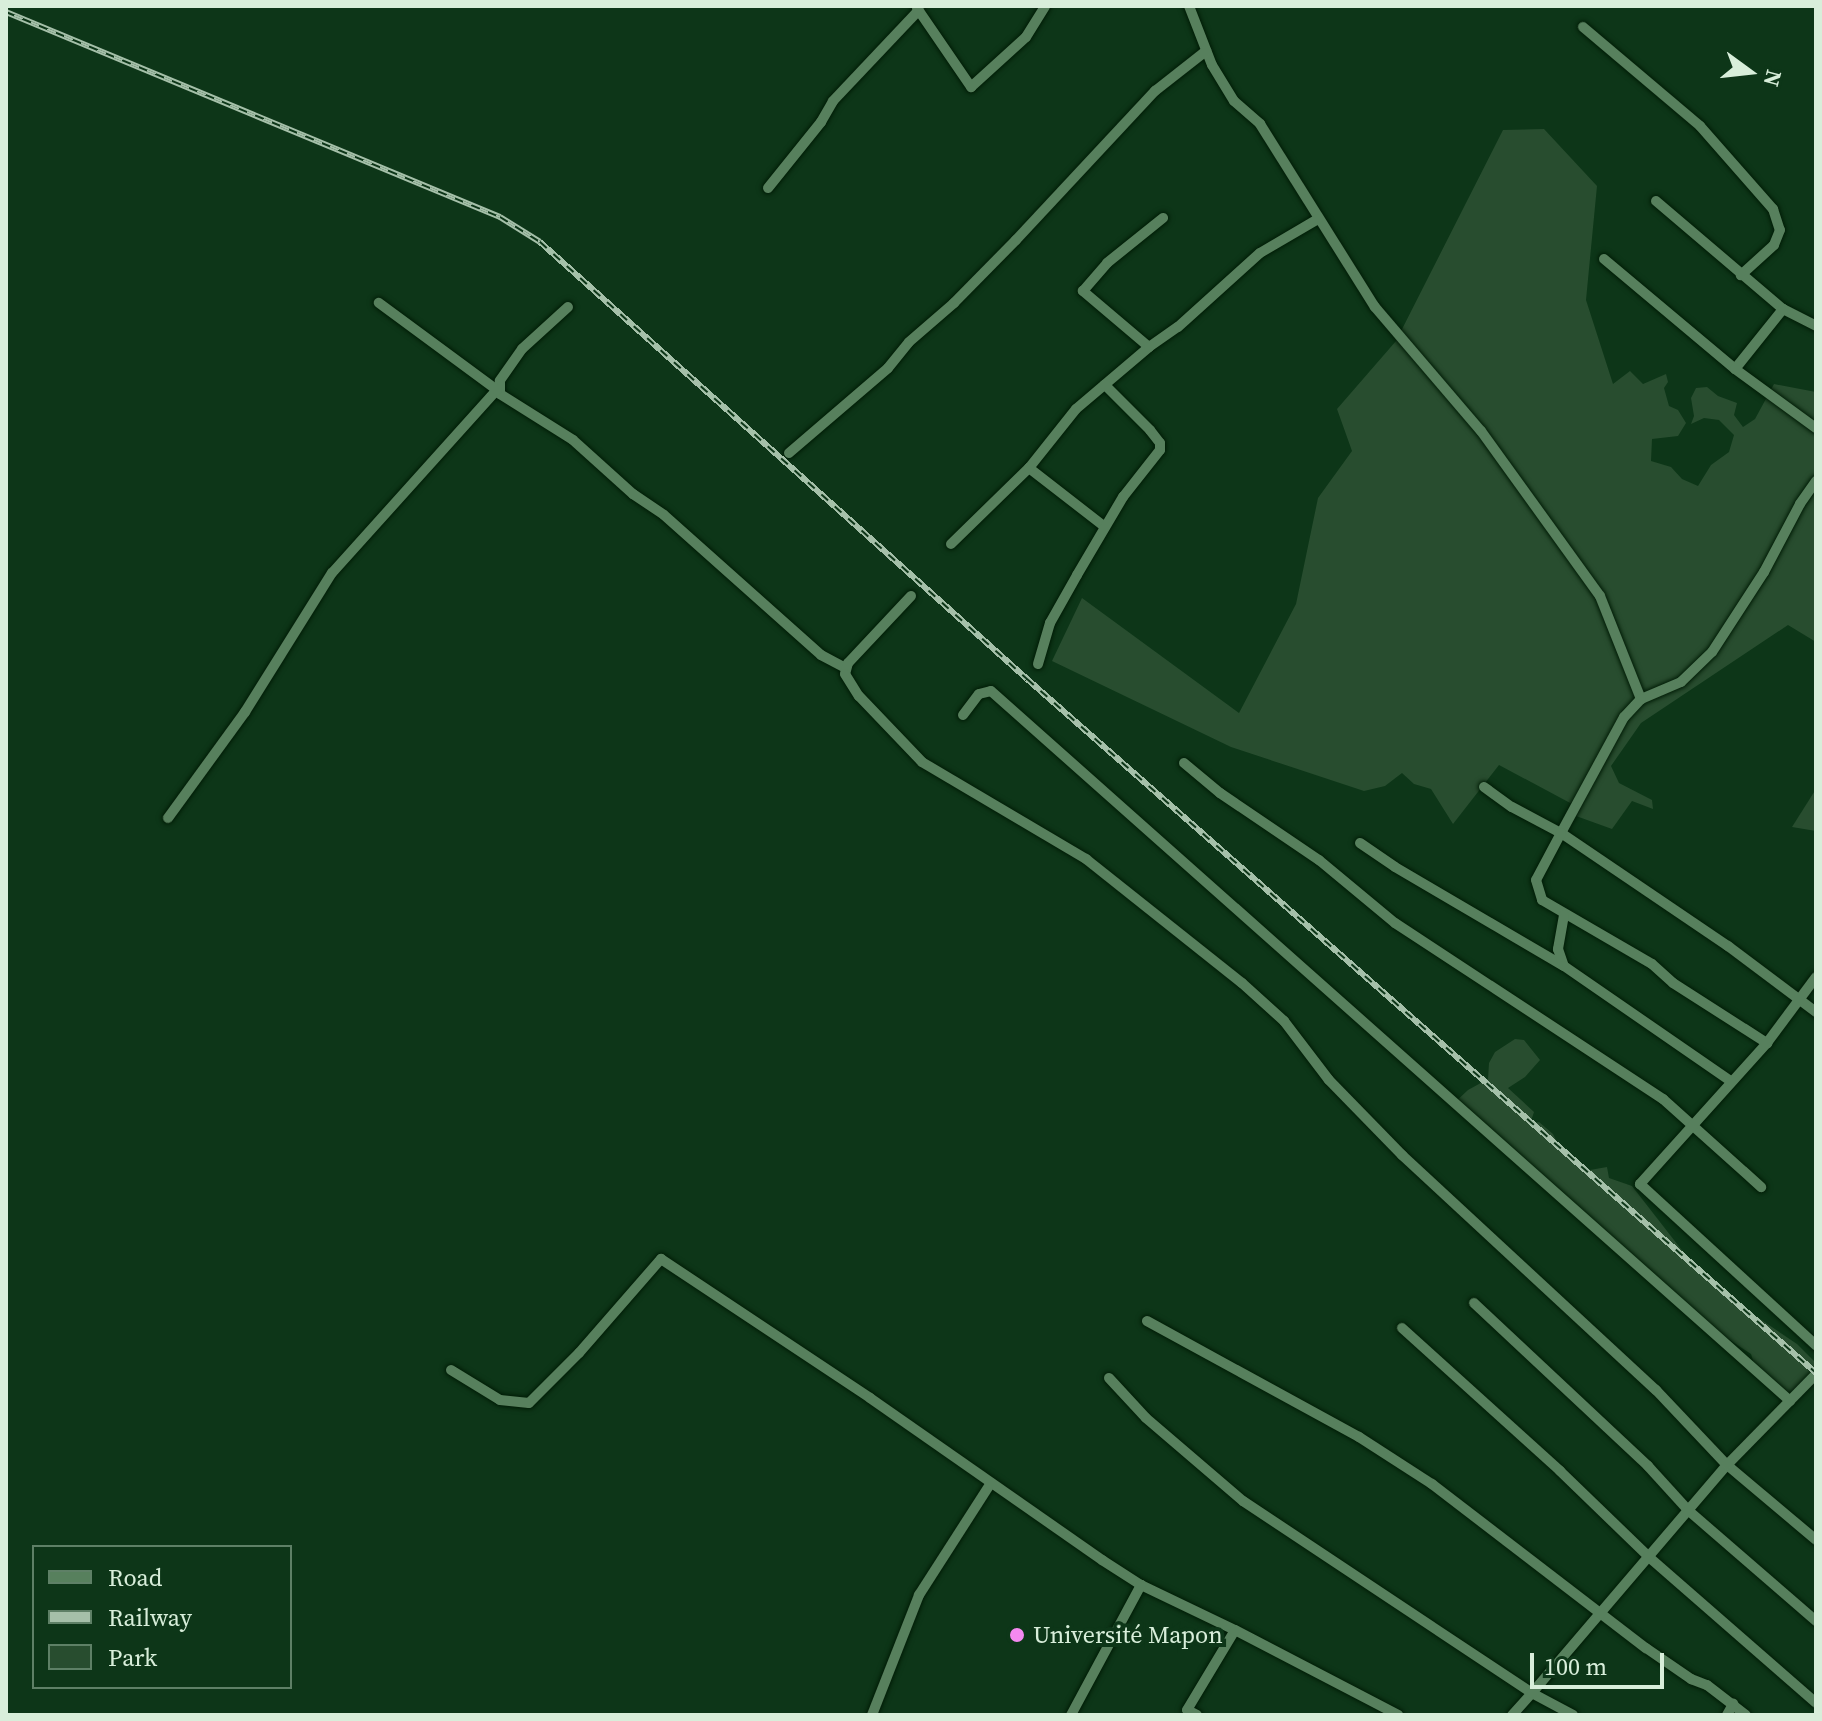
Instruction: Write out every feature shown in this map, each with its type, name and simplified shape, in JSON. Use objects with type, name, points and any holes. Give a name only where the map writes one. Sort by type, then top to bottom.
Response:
[{"type":"street","points":[[768,188],[821,122],[833,101],[918,8],[971,87],[1026,37],[1045,6]]},
{"type":"street","points":[[1189,6],[1206,51],[1234,101],[1260,124],[1375,307],[1481,431],[1600,596],[1641,699]]},
{"type":"street","points":[[1583,27],[1700,126],[1773,209],[1779,234],[1772,247],[1741,275]]},
{"type":"street","points":[[789,453],[888,368],[909,342],[954,303],[1016,240],[1155,91],[1206,51]]},
{"type":"street","points":[[1656,201],[1783,309],[1816,326]]},
{"type":"street","points":[[1149,347],[1083,291],[1107,263],[1163,218]]},
{"type":"street","points":[[951,544],[1029,468],[1076,409],[1149,347],[1178,327],[1260,253],[1318,219]]},
{"type":"street","points":[[1604,259],[1735,369],[1816,428]]},
{"type":"street","points":[[379,303],[497,390],[573,440],[624,486],[664,515],[821,655],[845,668]]},
{"type":"street","points":[[168,818],[245,712],[332,573],[497,390],[522,349],[568,307]]},
{"type":"street","points":[[1735,369],[1783,309]]},
{"type":"street","points":[[1038,664],[1050,623],[1105,527],[1160,446],[1150,430],[1105,385]]},
{"type":"street","points":[[1029,468],[1105,527]]},
{"type":"street","points":[[1767,1043],[1673,983],[1652,964],[1564,915],[1542,900],[1535,885],[1624,717],[1641,699],[1681,682],[1712,652],[1764,572],[1816,481]]},
{"type":"street","points":[[845,668],[911,596]]},
{"type":"street","points":[[845,668],[847,679],[859,696],[922,762],[1086,859],[1284,1021],[1319,1068],[1359,1113],[1656,1390],[1727,1465],[1816,1540]]},
{"type":"street","points":[[963,715],[979,694],[991,691],[1790,1401]]},
{"type":"street","points":[[1184,763],[1220,793],[1330,868],[1395,923],[1663,1099],[1761,1187]]},
{"type":"street","points":[[1484,787],[1512,807],[1561,833],[1801,998],[1816,1012]]},
{"type":"street","points":[[1360,843],[1395,867],[1564,966],[1731,1081]]},
{"type":"street","points":[[1564,915],[1558,949],[1564,966]]},
{"type":"street","points":[[1816,977],[1767,1043],[1640,1184],[1643,1190],[1816,1345]]},
{"type":"street","points":[[451,1370],[500,1400],[529,1403],[569,1364],[661,1259],[1141,1585],[1398,1715]]},
{"type":"street","points":[[1474,1303],[1648,1466],[1689,1511],[1816,1621]]},
{"type":"street","points":[[1147,1321],[1359,1437],[1432,1484],[1646,1648],[1746,1715]]},
{"type":"street","points":[[1402,1328],[1650,1558],[1770,1659],[1816,1703]]},
{"type":"street","points":[[1512,1715],[1603,1614],[1727,1465],[1816,1374]]},
{"type":"street","points":[[1109,1378],[1146,1418],[1243,1501],[1532,1693],[1573,1715]]},
{"type":"street","points":[[872,1715],[919,1595],[991,1483]]},
{"type":"street","points":[[1071,1715],[1141,1585]]},
{"type":"street","points":[[1189,1713],[1235,1630]]},
{"type":"street","points":[[1727,1715],[1733,1704]]},
{"type":"green space","points":[[1544,129],[1597,186],[1586,300],[1613,384],[1630,371],[1643,384],[1666,374],[1668,382],[1664,388],[1669,406],[1678,410],[1686,423],[1678,436],[1652,439],[1651,461],[1671,467],[1682,479],[1698,486],[1711,465],[1729,452],[1734,435],[1719,420],[1704,418],[1691,424],[1694,416],[1691,398],[1696,388],[1707,387],[1718,396],[1737,403],[1734,415],[1743,427],[1755,419],[1774,384],[1816,392],[1816,642],[1788,625],[1641,723],[1611,766],[1619,783],[1652,800],[1653,809],[1632,801],[1612,829],[1576,816],[1572,804],[1499,765],[1453,824],[1431,789],[1414,784],[1402,773],[1385,786],[1364,791],[1231,747],[1052,661],[1082,598],[1239,713],[1296,604],[1318,498],[1352,451],[1337,409],[1396,341],[1503,130]]},
{"type":"green space","points":[[1816,789],[1816,831],[1792,827]]},
{"type":"green space","points":[[1515,1039],[1524,1040],[1540,1060],[1525,1077],[1508,1088],[1534,1112],[1530,1124],[1539,1122],[1553,1134],[1560,1148],[1590,1170],[1607,1167],[1609,1178],[1632,1186],[1695,1267],[1721,1285],[1732,1300],[1797,1344],[1816,1363],[1816,1378],[1790,1400],[1754,1364],[1751,1354],[1716,1331],[1457,1112],[1452,1105],[1468,1090],[1488,1079],[1489,1063],[1495,1052]]},
{"type":"railway","points":[[6,12],[500,217],[540,242],[1027,679],[1816,1373]]},
{"type":"place","name":"Université Mapon","points":[[1017,1635]]}]
